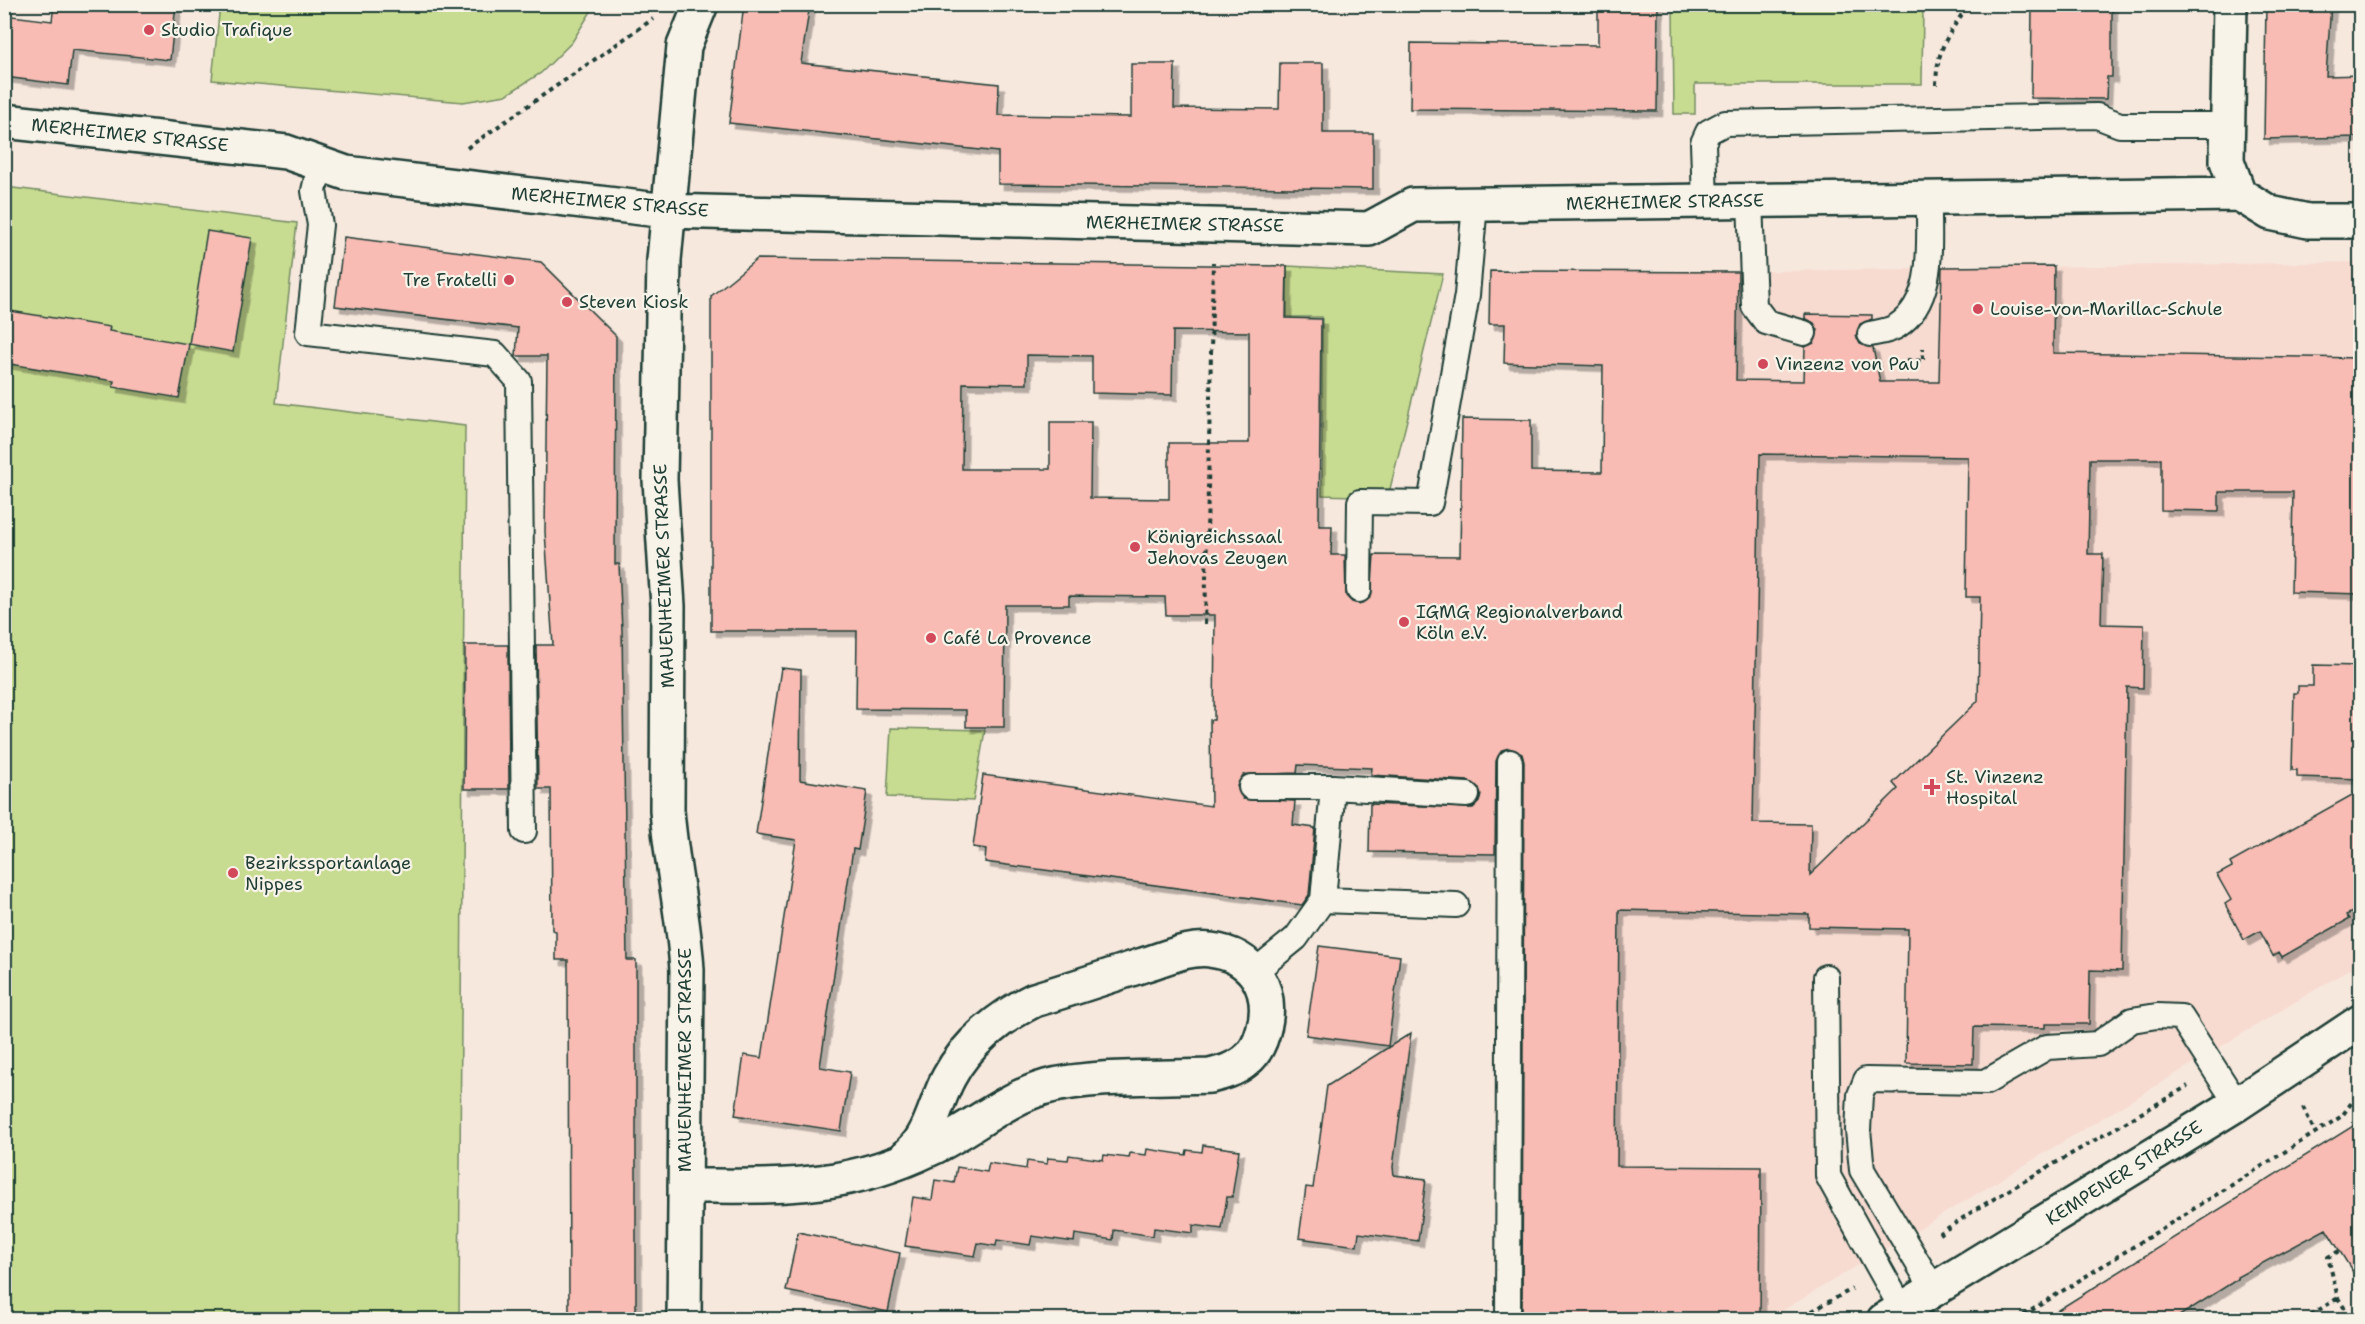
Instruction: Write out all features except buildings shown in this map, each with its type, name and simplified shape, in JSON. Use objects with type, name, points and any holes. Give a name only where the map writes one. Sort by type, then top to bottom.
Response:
[{"type":"street","name":"MAUENHEIMER STRASSE","points":[[684,1320],[687,970],[685,931],[669,843],[667,810],[668,597],[660,480],[667,211],[684,46],[701,4]]},
{"type":"street","points":[[2230,4],[2227,161],[2239,194],[2270,213],[2308,221],[2361,221]]},
{"type":"street","name":"MERHEIMER STRASSE","points":[[4,121],[286,152],[346,173],[667,211],[1369,229],[1413,205],[2239,194]]},
{"type":"street","name":"MAUENHEIMER STRASSE","points":[[685,1186],[798,1185],[850,1179],[902,1161],[962,1132],[1027,1093],[1072,1083],[1210,1076],[1228,1071],[1244,1062],[1254,1052],[1267,1018],[1268,999],[1254,972],[1246,964],[1222,952],[1194,951],[1034,1000],[1014,1010],[959,1060],[935,1106],[924,1137],[902,1161]]},
{"type":"street","name":"KEMPENER STRASSE","points":[[1893,1314],[2357,1032]]},
{"type":"lane","points":[[1704,201],[1703,143],[1708,132],[1725,123],[2097,116],[2120,125],[2228,125]]},
{"type":"lane","points":[[320,165],[314,191],[320,225],[308,333],[495,354],[519,381],[524,831]]},
{"type":"lane","points":[[1870,334],[1896,327],[1909,316],[1922,299],[1928,256],[1929,198]]},
{"type":"lane","points":[[1750,201],[1754,306],[1766,322],[1804,333]]},
{"type":"lane","points":[[1359,590],[1359,502],[1430,503],[1467,295],[1475,204]]},
{"type":"lane","points":[[1508,1320],[1510,762]]},
{"type":"lane","points":[[1251,787],[1334,787],[1467,795]]},
{"type":"lane","points":[[1254,972],[1296,938],[1323,900],[1334,787]]},
{"type":"lane","points":[[1323,900],[1456,905]]},
{"type":"lane","points":[[1826,978],[1828,1176],[1882,1272],[1893,1314]]},
{"type":"lane","points":[[1934,1290],[1862,1170],[1858,1130],[1860,1095],[1866,1080],[1986,1082],[2048,1047],[2098,1044],[2132,1020],[2157,1016],[2181,1017],[2237,1104]]},
{"type":"path","points":[[1935,119],[1937,59],[1947,36],[1969,4]]},
{"type":"path","points":[[465,149],[640,31],[655,18]]},
{"type":"path","points":[[1205,624],[1214,225]]},
{"type":"path","points":[[1911,1252],[1978,1208],[2214,1071]]},
{"type":"path","points":[[2016,1320],[2342,1116],[2361,1090]]},
{"type":"path","points":[[2339,1251],[2328,1257],[2338,1298],[2352,1320]]},
{"type":"path","points":[[1796,1320],[1882,1272]]},
{"type":"path","points":[[2303,1320],[2338,1298]]},
{"type":"shaded area","name":"St. Vinzenz Hospital","points":[[2360,262],[2360,963],[1769,1319],[1494,1320],[1504,726],[1583,729],[1632,273]]},
{"type":"green space","points":[[220,4],[595,5],[572,42],[541,73],[506,95],[463,102],[212,80]]},
{"type":"green space","points":[[1673,5],[1923,5],[1922,84],[1695,84],[1695,114],[1674,114]]},
{"type":"green space","name":"Bezirkssportanlage Nippes","points":[[5,187],[297,223],[276,403],[465,426],[459,1319],[5,1320]]},
{"type":"green space","points":[[1287,266],[1443,274],[1388,497],[1322,495],[1322,317],[1287,317]]},
{"type":"green space","points":[[891,728],[985,730],[973,801],[887,797]]},
{"type":"place","name":"Studio Trafique","points":[[149,30]]},
{"type":"place","name":"Tre Fratelli","points":[[509,280]]},
{"type":"place","name":"Steven Kiosk","points":[[567,302]]},
{"type":"place","name":"Louise-von-Marillac-Schule","points":[[1978,309]]},
{"type":"place","name":"Vinzenz von Pau","points":[[1763,364]]},
{"type":"place","name":"Königreichssaal Jehovas Zeugen","points":[[1135,547]]},
{"type":"place","name":"IGMG Regionalverband Köln e.V.","points":[[1404,622]]},
{"type":"place","name":"Café La Provence","points":[[931,638]]},
{"type":"place","name":"St. Vinzenz Hospital","points":[[1932,787]]},
{"type":"place","name":"Bezirkssportanlage Nippes","points":[[233,873]]}]
